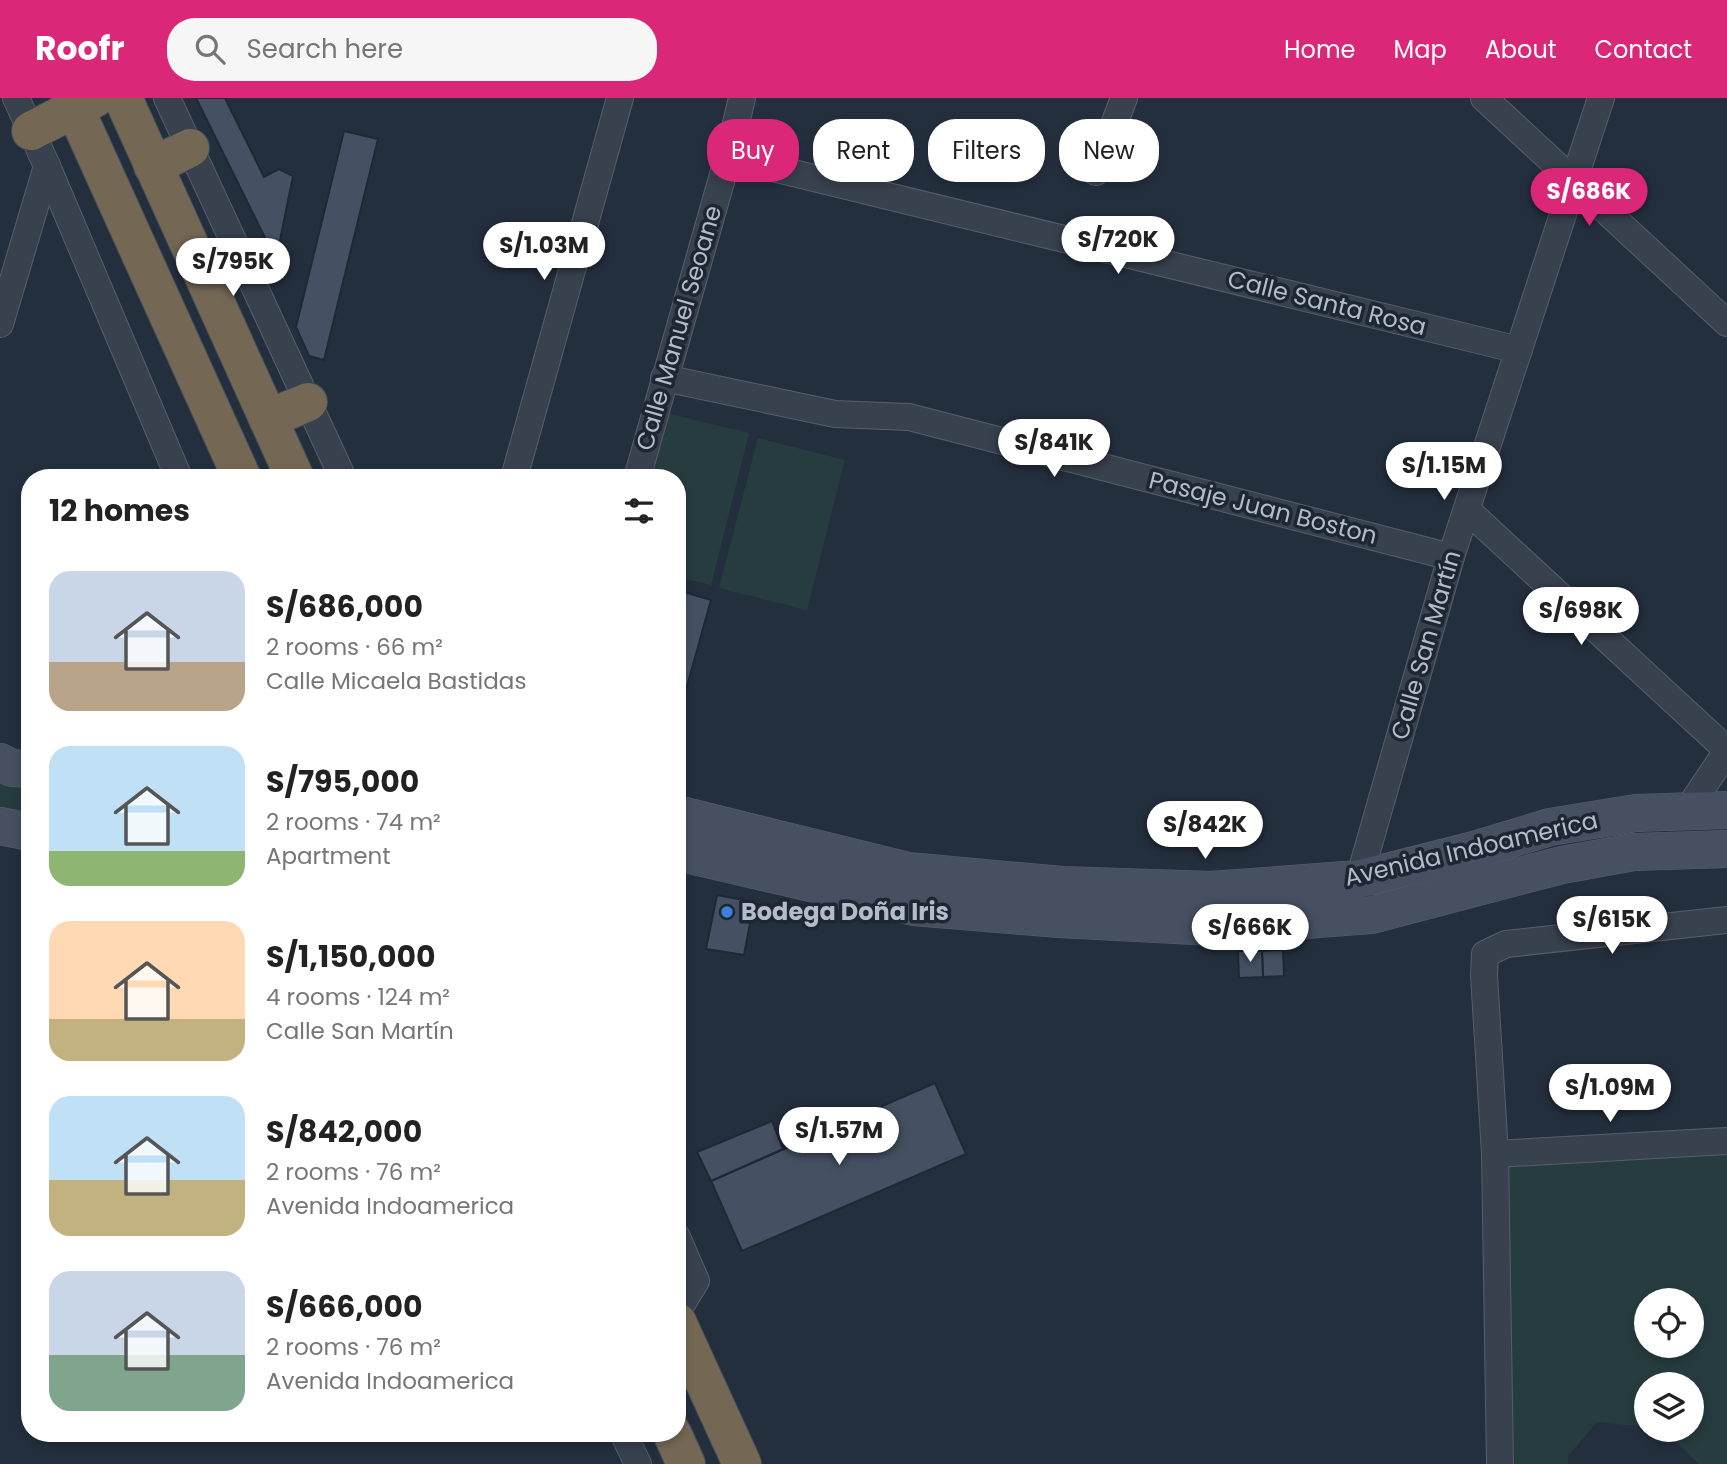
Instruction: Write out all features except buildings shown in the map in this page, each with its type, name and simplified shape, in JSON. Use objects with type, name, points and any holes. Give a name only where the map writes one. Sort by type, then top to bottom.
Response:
[{"type":"highway","points":[[123,98],[291,469]]},
{"type":"highway","points":[[24,115],[80,102],[238,469]]},
{"type":"highway","points":[[153,166],[190,148]]},
{"type":"highway","points":[[268,419],[308,402]]},
{"type":"highway","points":[[686,1342],[742,1464]]},
{"type":"highway","points":[[676,1442],[686,1464]]},
{"type":"main road","points":[[0,762],[12,768],[21,768]]},
{"type":"main road","name":"Avenida Indoamerica","points":[[686,816],[908,871],[1062,886],[1211,890],[1359,879],[1474,850],[1550,827],[1636,813],[1727,810]]},
{"type":"main road","points":[[0,827],[21,830]]},
{"type":"main road","name":"Avenida Indoamerica","points":[[686,854],[914,907],[1059,919],[1214,927],[1364,916],[1562,864],[1634,852],[1727,849]]},
{"type":"street","points":[[167,98],[339,469]]},
{"type":"street","points":[[517,469],[620,98]]},
{"type":"street","name":"Calle Manuel Seoane","points":[[737,119],[742,98]]},
{"type":"street","points":[[1116,119],[1124,98]]},
{"type":"street","points":[[1484,98],[1727,323]]},
{"type":"street","name":"Calle San Martín","points":[[1364,916],[1359,879],[1451,557],[1601,98]]},
{"type":"street","points":[[24,115],[175,469]]},
{"type":"street","points":[[0,324],[47,166]]},
{"type":"street","name":"Calle Santa Rosa","points":[[799,174],[1519,350]]},
{"type":"street","name":"Calle Manuel Seoane","points":[[639,469],[721,182]]},
{"type":"street","name":"Pasaje Juan Boston","points":[[664,379],[835,414],[909,417],[1451,557]]},
{"type":"street","points":[[1467,510],[1727,750],[1686,812]]},
{"type":"street","points":[[1500,1464],[1495,1154],[1483,975],[1485,954],[1506,944],[1727,920]]},
{"type":"street","points":[[1495,1154],[1727,1141]]},
{"type":"street","points":[[686,1258],[696,1281],[686,1297]]},
{"type":"street","points":[[628,1442],[638,1464]]},
{"type":"green space","points":[[666,413],[749,433],[711,585],[686,579],[686,469],[652,469]]},
{"type":"green space","points":[[758,438],[845,460],[807,610],[719,588]]},
{"type":"green space","points":[[0,777],[21,780],[21,813],[0,810]]},
{"type":"green space","points":[[1727,1144],[1727,1464],[1699,1464],[1676,1442],[1704,1442],[1704,1372],[1634,1372],[1634,1426],[1597,1422],[1568,1456],[1568,1464],[1515,1464],[1494,1160]]},
{"type":"place","name":"Bodega Doña Iris","points":[[727,912]]}]
